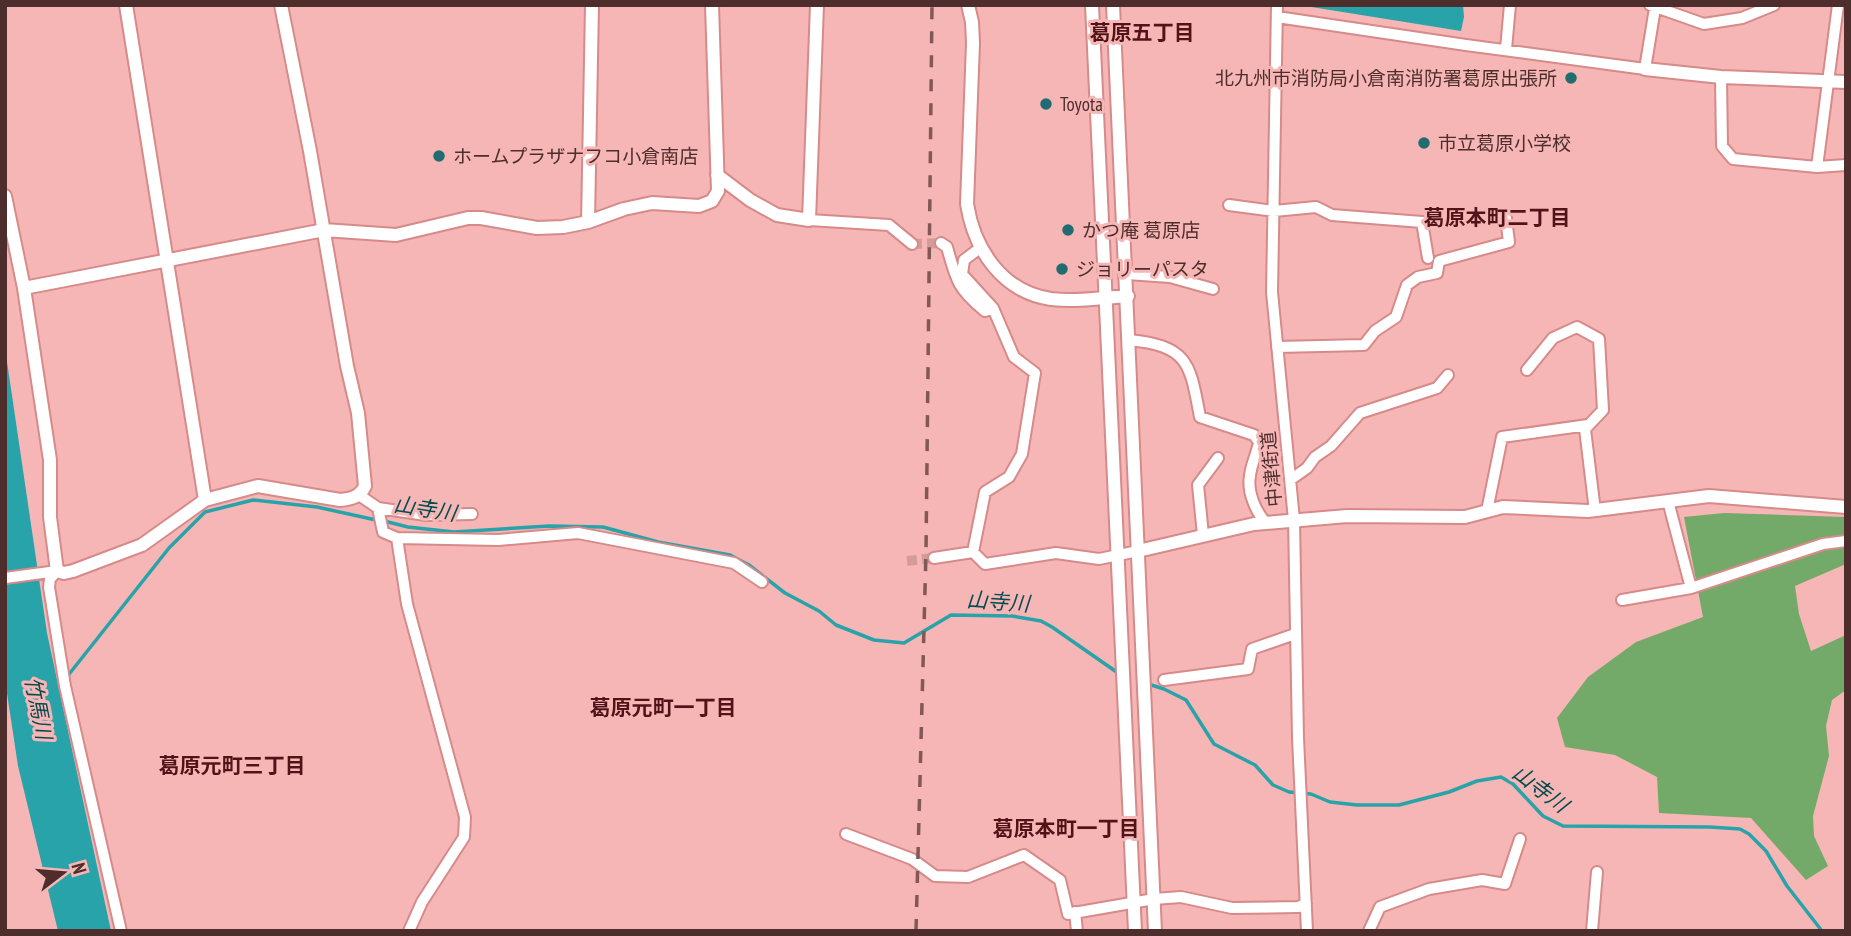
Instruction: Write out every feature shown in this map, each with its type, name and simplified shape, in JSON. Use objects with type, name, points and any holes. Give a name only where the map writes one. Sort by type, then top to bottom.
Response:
[{"type":"street","points":[[126,5],[205,500]]},
{"type":"street","points":[[5,578],[73,571],[142,545],[205,500],[258,486],[340,500],[359,495],[365,486],[358,413],[281,5]]},
{"type":"street","points":[[588,222],[592,5]]},
{"type":"street","points":[[24,288],[324,230],[396,235],[468,218],[550,228],[588,222],[624,209],[652,203],[685,206],[706,204],[718,191],[712,5]]},
{"type":"street","points":[[809,220],[817,5]]},
{"type":"street","points":[[968,5],[973,43],[967,204],[980,248],[1008,281],[1028,292],[1050,299],[1079,300],[1128,296]]},
{"type":"street","points":[[1092,5],[1135,931]]},
{"type":"street","points":[[1113,5],[1155,931]]},
{"type":"street","points":[[1506,49],[1510,5]]},
{"type":"street","points":[[1645,69],[1652,6],[1704,24],[1742,18],[1774,5]]},
{"type":"street","points":[[1817,167],[1838,5]]},
{"type":"street","points":[[1277,11],[1466,45],[1645,69],[1721,77],[1846,82]]},
{"type":"street","name":"中津街道","points":[[1277,11],[1272,292],[1294,520],[1295,634],[1307,931]]},
{"type":"street","points":[[1721,77],[1722,146],[1733,159],[1817,167],[1846,165]]},
{"type":"street","points":[[717,175],[777,215],[809,220],[890,225],[912,244]]},
{"type":"street","points":[[5,196],[24,288],[50,460],[50,587],[61,668],[121,931]]},
{"type":"street","points":[[1228,205],[1274,211],[1315,207],[1332,215],[1422,222],[1429,258]]},
{"type":"street","points":[[1278,347],[1364,345],[1375,331],[1395,317],[1407,285],[1418,278],[1437,273],[1439,261],[1509,242],[1506,218]]},
{"type":"street","points":[[941,243],[947,247],[954,275],[966,296],[985,311],[993,308]]},
{"type":"street","points":[[973,552],[985,492],[1009,477],[1022,454],[1035,373],[1014,357],[993,308],[962,274],[964,260],[980,248]]},
{"type":"street","points":[[1127,274],[1170,277],[1213,289]]},
{"type":"street","points":[[1527,370],[1553,338],[1577,327],[1598,339],[1603,410],[1585,429],[1595,511]]},
{"type":"street","points":[[1129,340],[1149,342],[1176,354],[1185,362],[1191,372],[1200,417],[1254,435],[1259,442],[1249,477],[1259,515],[1266,523]]},
{"type":"street","points":[[1290,480],[1331,446],[1360,413],[1437,388],[1448,375]]},
{"type":"street","points":[[1488,511],[1502,437],[1588,425]]},
{"type":"street","points":[[1203,534],[1198,485],[1218,458]]},
{"type":"street","points":[[359,495],[378,508],[426,515],[472,514]]},
{"type":"street","points":[[973,552],[985,564],[1056,553],[1099,559],[1203,534],[1294,520],[1347,516],[1465,517],[1503,507],[1595,511],[1709,496],[1846,507]]},
{"type":"street","points":[[1668,501],[1691,588]]},
{"type":"street","points":[[378,508],[383,532],[397,538],[498,540],[578,533],[734,563],[762,582]]},
{"type":"street","points":[[397,538],[408,604],[465,817],[464,837],[422,902],[409,931]]},
{"type":"street","points":[[1622,600],[1691,588],[1823,544],[1846,541]]},
{"type":"street","points":[[934,558],[973,552]]},
{"type":"street","points":[[1164,680],[1248,669],[1252,649],[1295,634]]},
{"type":"street","points":[[846,834],[912,859],[935,876],[968,877],[1024,855],[1060,880],[1068,914],[1181,897],[1232,908],[1298,907],[1306,904]]},
{"type":"street","points":[[1369,931],[1380,906],[1429,889],[1482,880],[1506,884],[1520,839]]},
{"type":"street","points":[[1592,931],[1597,872]]},
{"type":"street","points":[[1075,912],[1077,931]]},
{"type":"green space","points":[[1724,513],[1846,517],[1846,564],[1795,586],[1799,614],[1811,651],[1846,635],[1846,690],[1832,700],[1826,726],[1829,756],[1813,816],[1814,836],[1828,866],[1806,880],[1751,818],[1659,813],[1657,777],[1615,755],[1565,747],[1557,718],[1588,677],[1636,642],[1703,617],[1684,517]]},
{"type":"water","points":[[1299,5],[1463,5],[1464,17],[1461,31]]},
{"type":"water","name":"竹馬川","points":[[5,348],[47,633],[111,931],[58,931],[18,766],[5,680]]},
{"type":"waterway","name":"山寺川","points":[[66,678],[169,548],[205,512],[253,500],[317,507],[376,520]]},
{"type":"waterway","name":"山寺川","points":[[384,521],[408,527],[454,532],[549,526],[603,527],[658,542],[730,555],[749,565],[785,593],[819,611],[836,625],[874,640],[904,643],[951,615],[1012,616],[1041,621],[1118,673]]},
{"type":"waterway","name":"山寺川","points":[[1148,684],[1186,700],[1214,744],[1255,765],[1273,785],[1289,792],[1311,794],[1330,802],[1399,805],[1449,792],[1477,781],[1501,777],[1513,784],[1543,816],[1563,826],[1740,829],[1766,851],[1787,886],[1822,931]]},
{"type":"tunnel","points":[[912,244],[941,243]]},
{"type":"tunnel","points":[[907,561],[934,558]]},
{"type":"railway","points":[[916,931],[926,552],[932,5]]},
{"type":"place","name":"北九州市消防局小倉南消防署葛原出張所","points":[[1571,78]]},
{"type":"place","name":"Toyota","points":[[1046,104]]},
{"type":"place","name":"市立葛原小学校","points":[[1424,143]]},
{"type":"place","name":"ホームプラザナフコ小倉南店","points":[[439,156]]},
{"type":"place","name":"かつ庵 葛原店","points":[[1068,230]]},
{"type":"place","name":"ジョリーパスタ","points":[[1062,269]]},
{"type":"district","name":"葛原五丁目","points":[[1142,33]]},
{"type":"district","name":"葛原本町二丁目","points":[[1497,218]]},
{"type":"district","name":"葛原元町一丁目","points":[[663,708]]},
{"type":"district","name":"葛原元町三丁目","points":[[232,766]]},
{"type":"district","name":"葛原本町一丁目","points":[[1066,829]]}]
